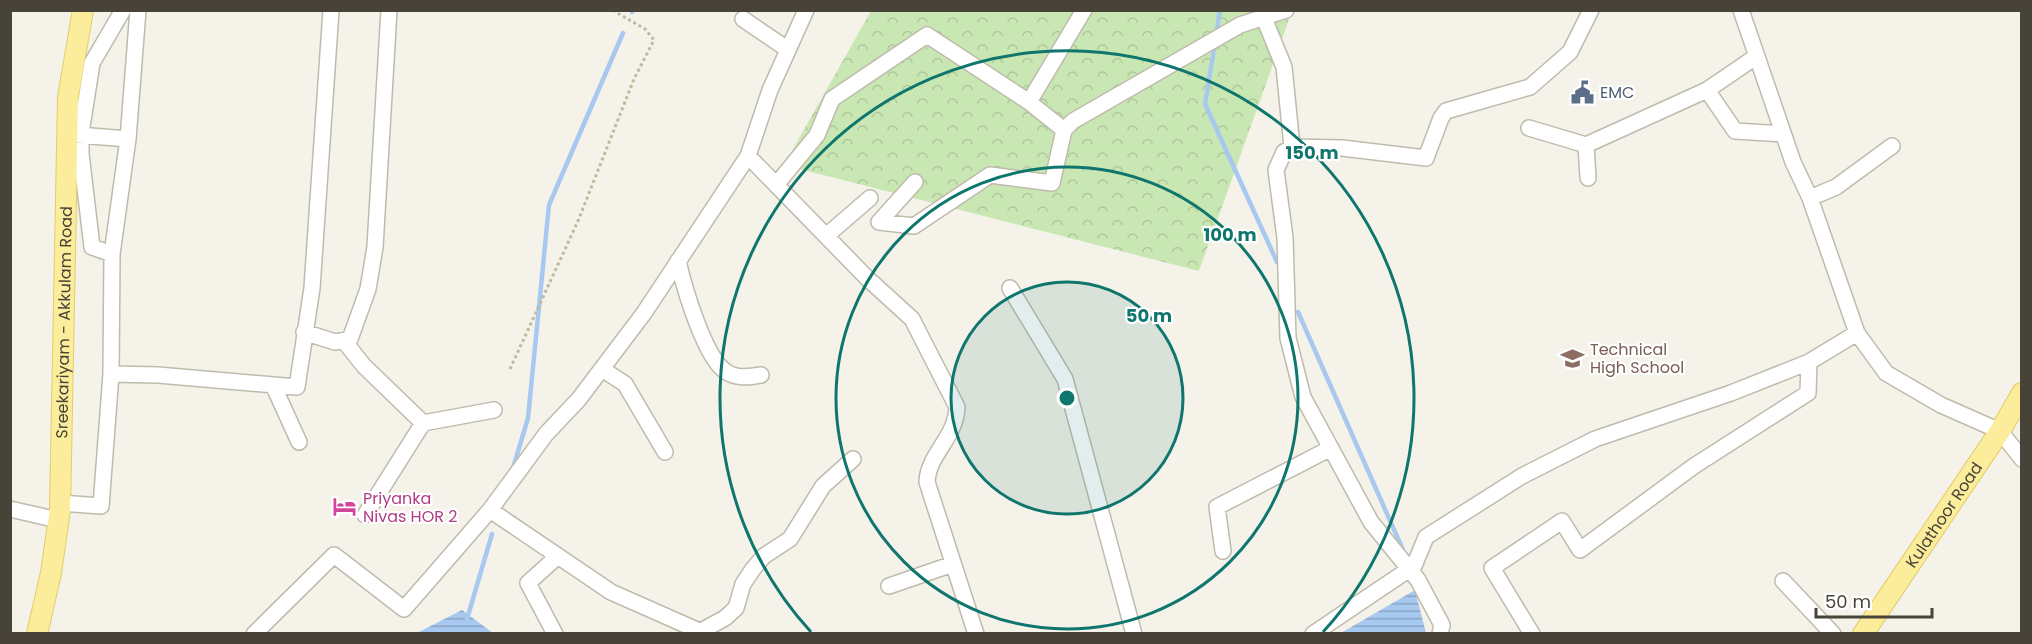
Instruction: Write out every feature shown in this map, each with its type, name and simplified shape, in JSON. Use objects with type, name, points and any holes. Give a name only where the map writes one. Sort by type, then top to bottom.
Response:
[{"type":"main road","name":"Sreekariyam - Akkulam Road","points":[[37,633],[51,573],[59,511],[74,134],[68,97],[83,10]]},
{"type":"main road","name":"Kulathoor Road","points":[[1863,633],[2018,406]]},
{"type":"street","points":[[112,254],[92,247],[74,134],[92,63],[123,10]]},
{"type":"street","points":[[10,509],[59,511],[101,506],[111,374],[112,254],[128,139],[138,10]]},
{"type":"street","points":[[111,374],[297,387],[312,288],[331,10]]},
{"type":"street","points":[[304,332],[335,342],[344,341],[353,333],[369,289],[375,247],[389,10]]},
{"type":"street","points":[[254,633],[334,555],[404,609],[490,510],[546,434],[579,399],[678,261],[748,156],[787,49],[806,10]]},
{"type":"street","points":[[1029,102],[1084,10]]},
{"type":"street","points":[[915,182],[879,222],[914,226],[990,176],[1052,183],[1064,130],[1073,121],[1123,90],[1240,25],[1286,10]]},
{"type":"street","points":[[1440,633],[1442,624],[1431,602],[1371,522],[1303,398],[1288,338],[1285,238],[1276,170],[1284,152],[1292,147],[1342,148],[1426,158],[1441,118],[1446,111],[1530,87],[1570,52],[1591,10]]},
{"type":"street","points":[[1741,10],[1783,134],[1810,198],[1857,333],[1886,372],[1941,405],[2000,431],[2022,459]]},
{"type":"street","points":[[1264,18],[1284,67],[1292,147]]},
{"type":"street","points":[[743,19],[787,49]]},
{"type":"street","points":[[776,185],[817,135],[832,99],[927,35],[1029,102],[1064,130]]},
{"type":"street","points":[[1529,128],[1586,145],[1707,90],[1756,56]]},
{"type":"street","points":[[1707,90],[1735,131],[1783,134]]},
{"type":"street","points":[[74,134],[128,139]]},
{"type":"street","points":[[1586,145],[1588,178]]},
{"type":"street","points":[[1810,198],[1844,181],[1892,146]]},
{"type":"street","points":[[748,156],[912,319],[957,407],[952,432],[927,471],[927,482],[976,633]]},
{"type":"street","points":[[826,236],[870,198]]},
{"type":"street","points":[[678,261],[694,312],[713,356],[724,370],[734,376],[761,375]]},
{"type":"street","points":[[1010,288],[1065,379],[1134,633]]},
{"type":"street","points":[[1313,633],[1414,566],[1426,537],[1522,476],[1584,444],[1809,362],[1857,333]]},
{"type":"street","points":[[344,341],[364,366],[423,423]]},
{"type":"street","points":[[1532,633],[1492,568],[1562,521],[1580,550],[1694,466],[1808,393],[1809,362]]},
{"type":"street","points":[[602,369],[625,384],[665,452]]},
{"type":"street","points":[[273,385],[299,442]]},
{"type":"street","points":[[365,515],[423,423],[494,410]]},
{"type":"street","points":[[1223,551],[1217,507],[1331,448]]},
{"type":"street","points":[[490,510],[611,592],[705,632],[736,608],[743,584],[753,569],[764,556],[790,539],[823,486],[853,459]]},
{"type":"street","points":[[555,633],[528,583],[558,556]]},
{"type":"street","points":[[889,586],[953,564]]},
{"type":"street","points":[[1783,581],[1833,633]]},
{"type":"path","points":[[510,369],[578,221],[634,79],[654,40],[645,29],[612,10]]},
{"type":"green space","points":[[871,11],[1292,11],[1199,271],[784,165]]},
{"type":"water","points":[[1415,590],[1426,633],[1341,633]]},
{"type":"water","points":[[462,610],[493,633],[417,633]]},
{"type":"waterway","points":[[1216,35],[1220,10]]},
{"type":"waterway","points":[[513,468],[528,418],[549,205],[623,33]]},
{"type":"waterway","points":[[1215,43],[1205,104],[1277,262]]},
{"type":"waterway","points":[[1298,312],[1403,550]]},
{"type":"waterway","points":[[467,619],[492,534]]},
{"type":"place","name":"EMC","points":[[1582,92]]},
{"type":"place","name":"Technical High School","points":[[1572,358]]},
{"type":"place","name":"Priyanka Nivas HOR 2","points":[[345,507]]}]
